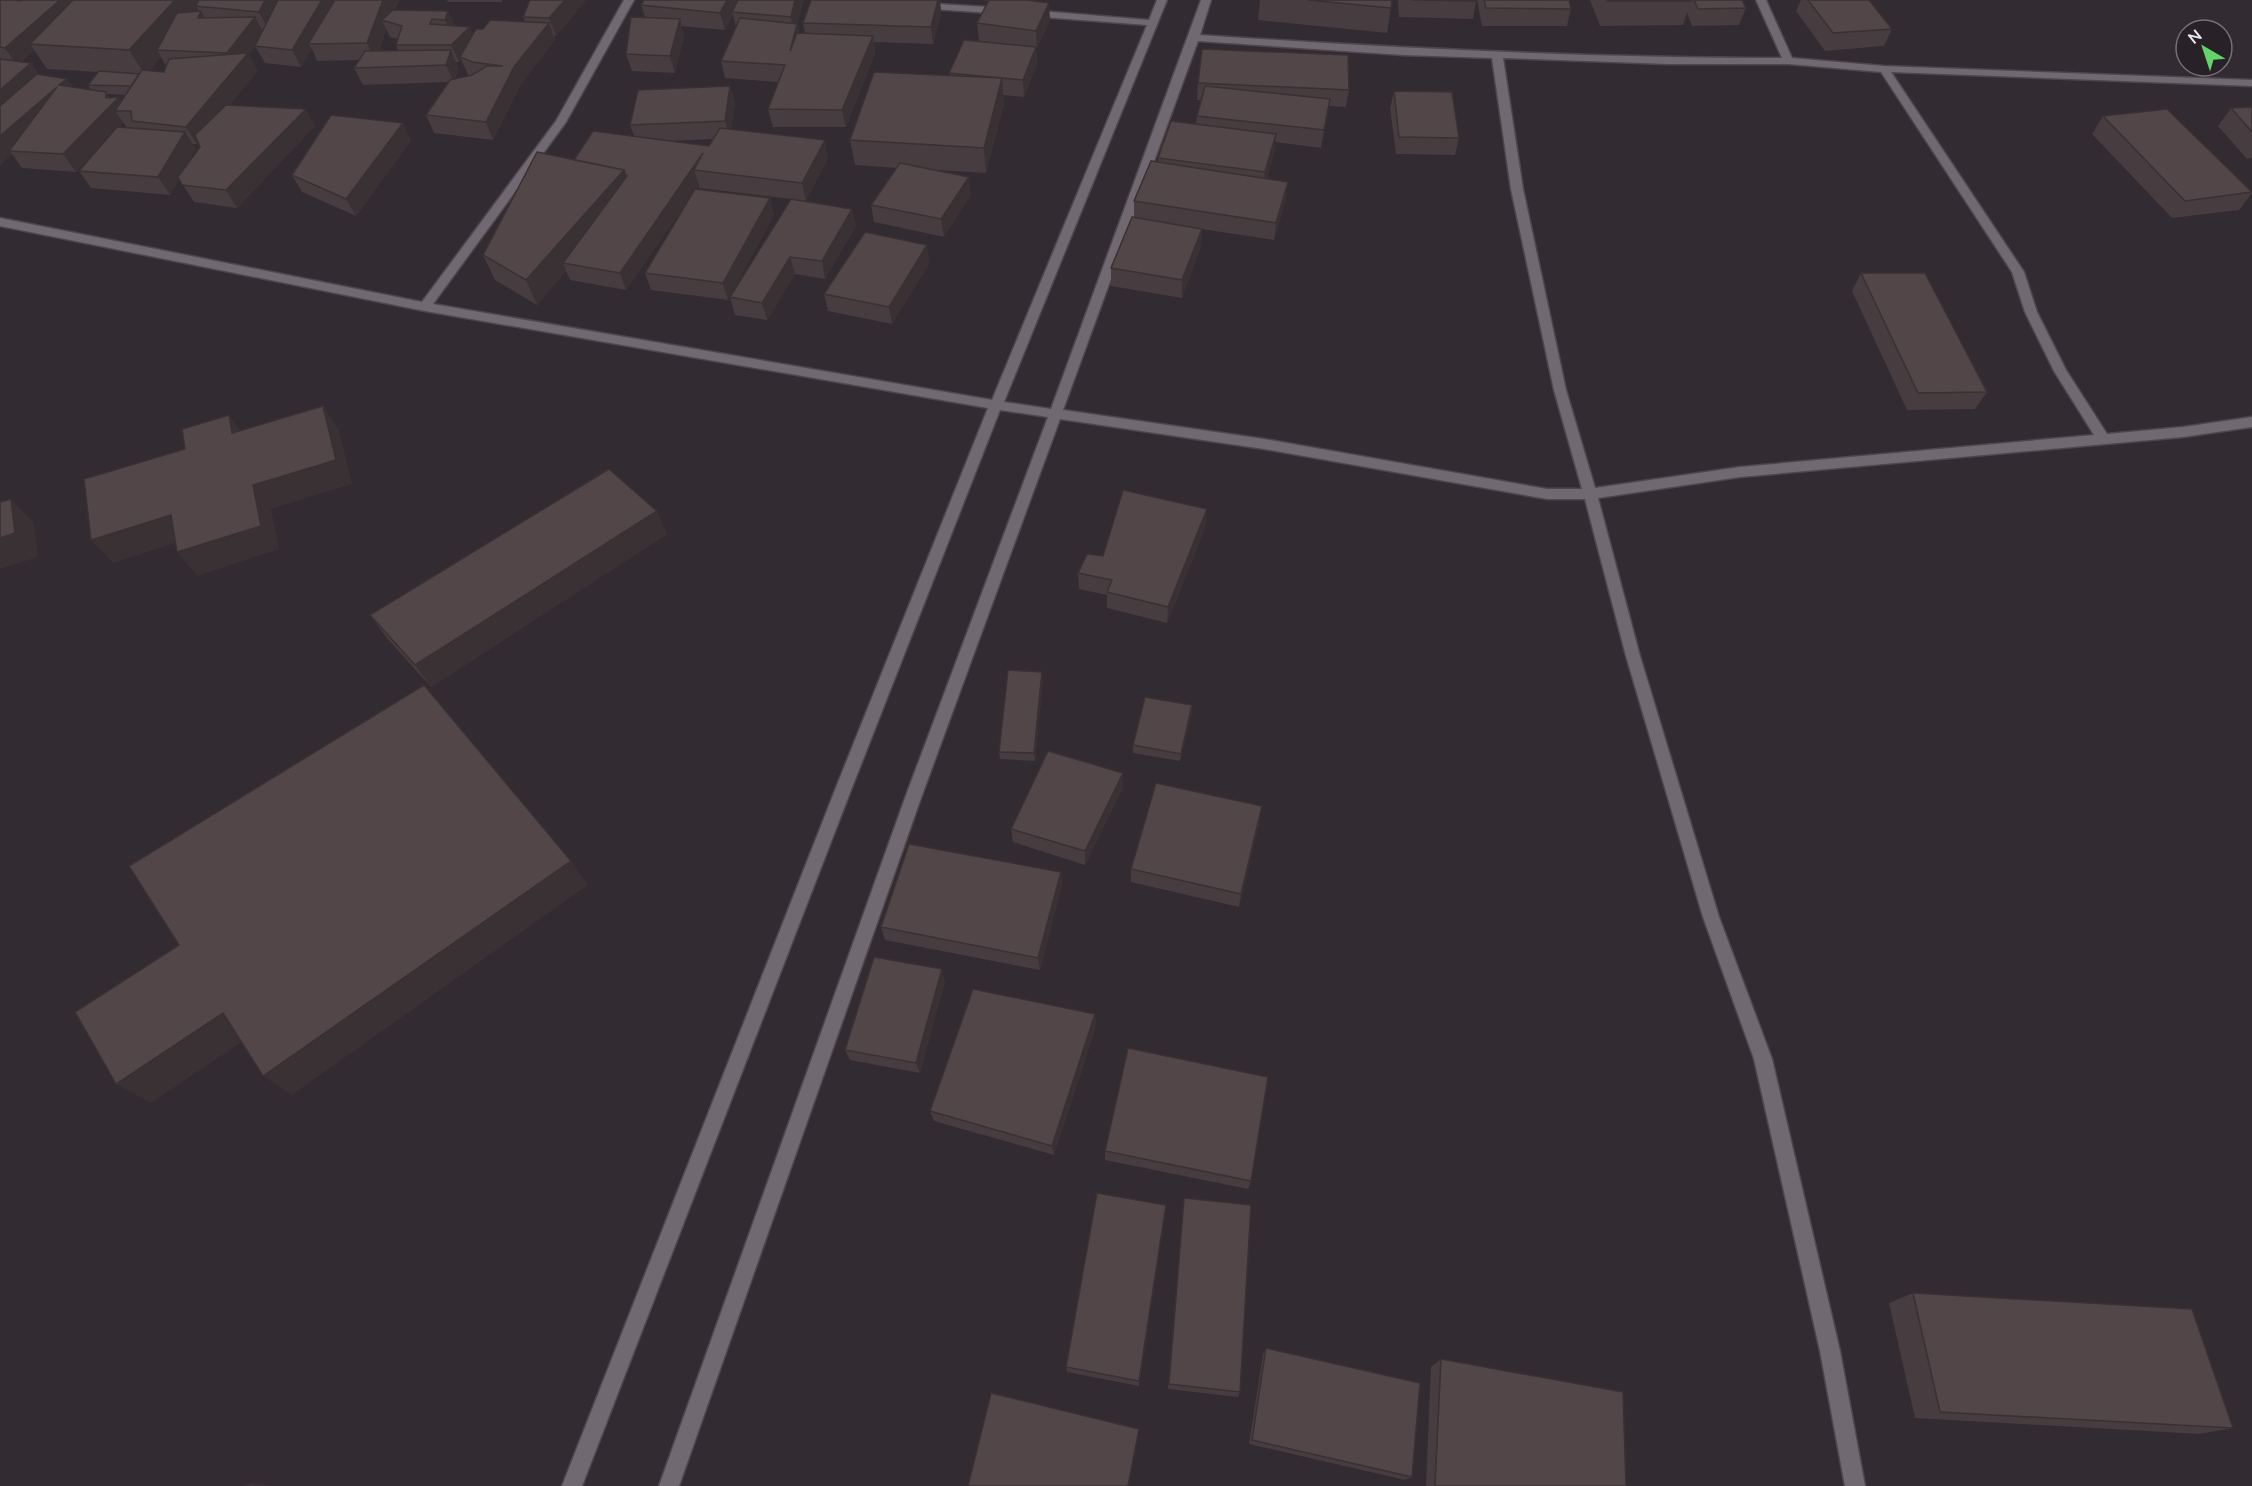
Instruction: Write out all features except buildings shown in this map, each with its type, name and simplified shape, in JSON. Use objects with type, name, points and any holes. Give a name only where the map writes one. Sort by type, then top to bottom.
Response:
[{"type":"street","points":[[425,308],[561,122],[629,0]]},
{"type":"street","points":[[572,1486],[849,774],[996,405],[1153,28],[1162,0]]},
{"type":"street","points":[[669,1486],[909,809],[1194,38],[1206,0]]},
{"type":"street","points":[[1761,0],[1788,61]]},
{"type":"street","points":[[911,5],[1153,28]]},
{"type":"street","points":[[1194,38],[1403,52],[1668,61],[1788,61],[1884,69],[2252,83]]},
{"type":"street","points":[[1497,55],[1516,189],[1560,390],[1633,656],[1711,917],[1763,1059],[1830,1351],[1855,1486]]},
{"type":"street","points":[[1884,69],[2018,272],[2031,312],[2060,371],[2103,439]]},
{"type":"street","points":[[0,222],[425,308],[996,405],[1264,444],[1547,494],[1590,494],[1740,472],[2183,432],[2252,422]]}]
